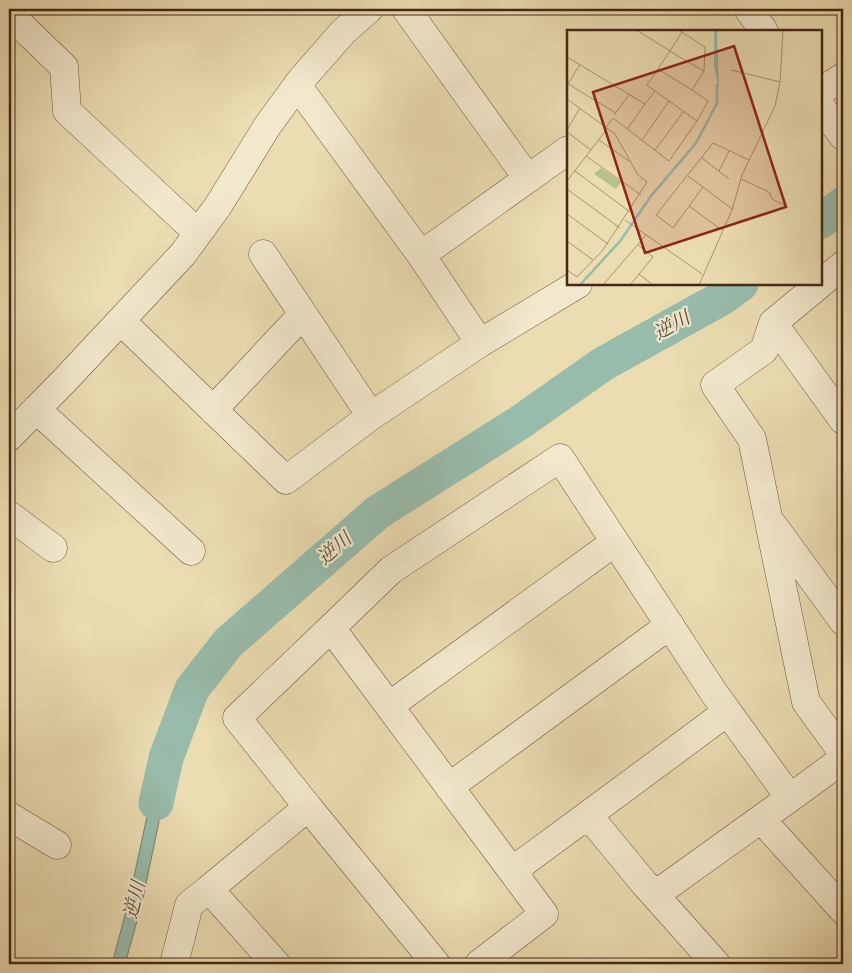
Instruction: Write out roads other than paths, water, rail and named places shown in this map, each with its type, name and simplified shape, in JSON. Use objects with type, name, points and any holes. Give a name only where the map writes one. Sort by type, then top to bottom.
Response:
[{"type":"street","points":[[9,437],[183,254],[218,206],[268,126],[298,85],[343,32],[369,9]]},
{"type":"street","points":[[406,9],[528,179]]},
{"type":"street","points":[[748,9],[763,30]]},
{"type":"street","points":[[9,14],[64,67],[67,111],[198,233]]},
{"type":"street","points":[[822,90],[843,76]]},
{"type":"street","points":[[298,85],[421,255],[480,343]]},
{"type":"street","points":[[822,108],[843,136]]},
{"type":"street","points":[[421,255],[567,151]]},
{"type":"street","points":[[263,254],[371,416]]},
{"type":"street","points":[[822,283],[843,265]]},
{"type":"street","points":[[121,321],[286,480],[371,416],[480,343],[576,285]]},
{"type":"street","points":[[655,895],[790,798],[842,751],[806,702],[752,439],[715,385],[764,350],[773,323],[820,285]]},
{"type":"street","points":[[213,410],[303,314]]},
{"type":"street","points":[[773,323],[843,420]]},
{"type":"street","points":[[36,409],[190,551]]},
{"type":"street","points":[[436,964],[237,718],[391,570],[560,458],[728,712],[790,798]]},
{"type":"street","points":[[9,515],[53,548]]},
{"type":"street","points":[[768,519],[843,621]]},
{"type":"street","points":[[389,706],[615,542]]},
{"type":"street","points":[[449,787],[670,625]]},
{"type":"street","points":[[331,628],[544,914],[479,964]]},
{"type":"street","points":[[512,871],[728,712]]},
{"type":"street","points":[[174,964],[189,905],[308,807]]},
{"type":"street","points":[[588,815],[716,964]]},
{"type":"street","points":[[9,816],[57,845]]},
{"type":"street","points":[[761,819],[843,910]]},
{"type":"street","points":[[210,889],[276,964]]},
{"type":"water","points":[[160,756],[172,759],[142,903],[125,964],[112,964],[129,900]]},
{"type":"waterway","name":"逆川","points":[[822,220],[843,204]]},
{"type":"waterway","name":"逆川","points":[[156,803],[166,758],[192,689],[228,643],[378,512],[519,423],[603,364],[722,298],[740,285]]}]
